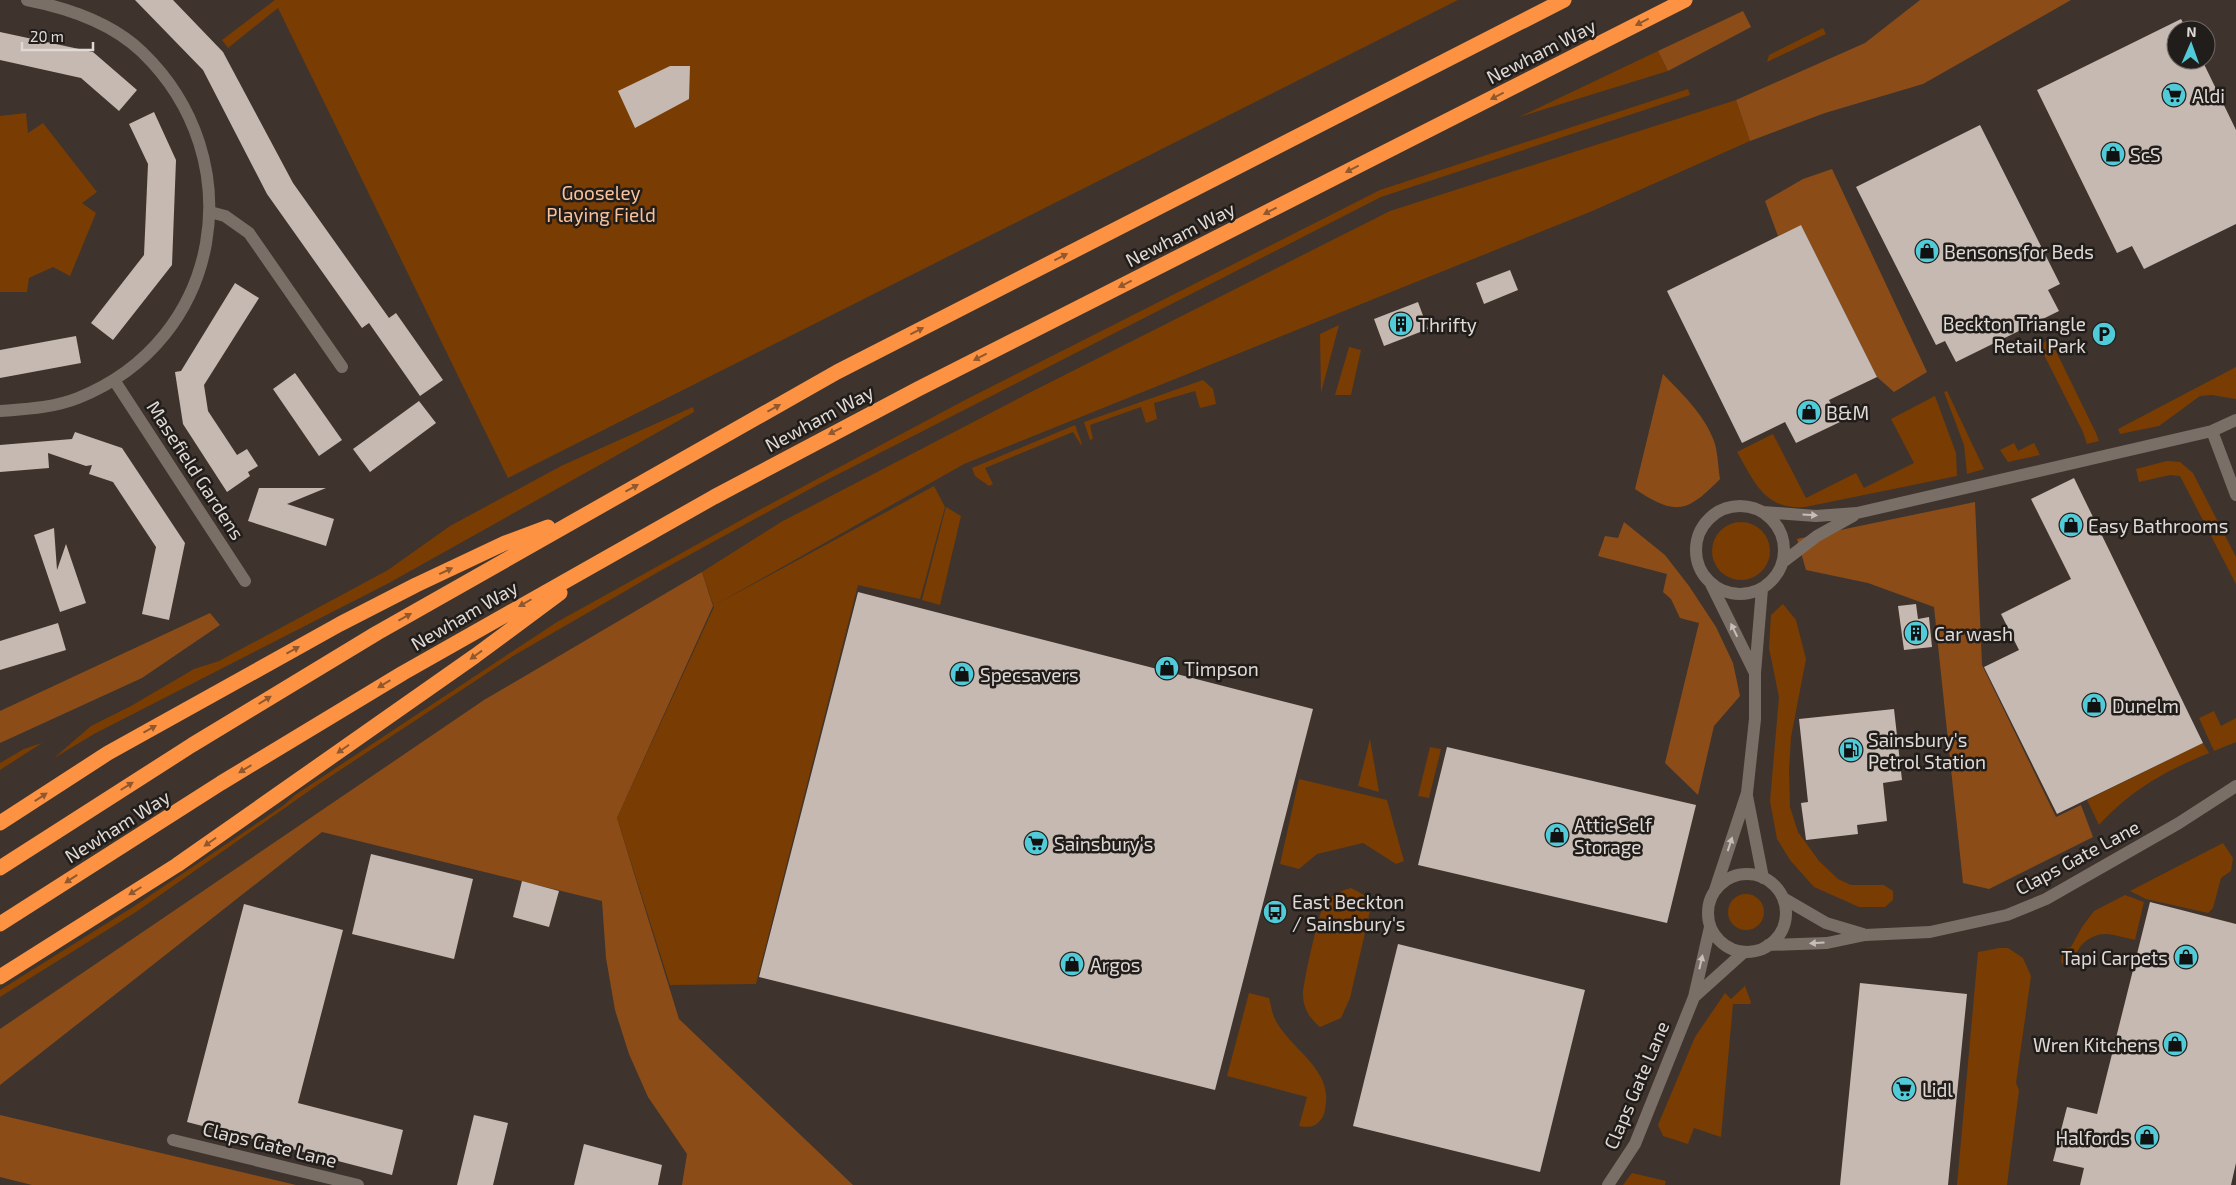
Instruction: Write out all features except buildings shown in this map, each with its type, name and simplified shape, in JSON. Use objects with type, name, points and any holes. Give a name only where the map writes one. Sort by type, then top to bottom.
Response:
[{"type":"highway","name":"Newham Way","points":[[0,868],[86,812],[377,633],[837,372],[1564,0]]},
{"type":"highway","name":"Newham Way","points":[[0,924],[112,852],[403,673],[613,553],[791,455],[1685,0]]},
{"type":"highway","points":[[0,823],[108,753],[340,624],[416,585],[505,544],[590,512]]},
{"type":"highway","points":[[0,976],[184,859],[475,656],[613,553]]},
{"type":"street","points":[[0,411],[38,408],[78,398],[114,380],[146,355],[172,325],[188,297],[205,252],[210,212],[207,167],[202,150],[194,124],[172,85],[141,51],[105,25],[63,4],[27,0]]},
{"type":"street","points":[[210,212],[225,216],[249,233],[342,366]]},
{"type":"street","name":"Masefield Gardens","points":[[114,380],[245,581]]},
{"type":"street","points":[[1755,673],[1698,562],[1696,549],[1698,537],[1707,521],[1721,511],[1738,506],[1763,512],[1816,516],[1857,513],[2212,432],[2236,420]]},
{"type":"street","points":[[2212,432],[2236,495]]},
{"type":"street","points":[[1710,583],[1732,594],[1745,594],[1762,588],[1776,577],[1783,562],[1785,547],[1781,532],[1763,512]]},
{"type":"street","points":[[1783,562],[1817,536],[1857,513]]},
{"type":"street","points":[[1762,588],[1755,673],[1754,719],[1746,793],[1763,878]]},
{"type":"street","name":"Claps Gate Lane","points":[[1694,997],[1744,952],[1757,951],[1768,945],[1827,943],[1865,935],[1930,932],[2007,915],[2046,899],[2179,823],[2236,785]]},
{"type":"street","name":"Claps Gate Lane","points":[[1608,1185],[1635,1144],[1694,997],[1710,927],[1708,914],[1710,902],[1746,793]]},
{"type":"street","points":[[1715,890],[1724,881],[1736,876],[1749,874],[1763,878],[1775,886],[1783,898],[1786,911],[1784,924],[1778,936],[1768,945]]},
{"type":"street","points":[[1783,898],[1826,922],[1865,935]]},
{"type":"street","points":[[1710,927],[1718,939],[1730,948],[1744,952]]},
{"type":"street","name":"Claps Gate Lane","points":[[173,1140],[358,1185]]},
{"type":"green space","name":"Gooseley Playing Field","points":[[275,0],[1458,0],[508,478],[278,8],[228,48],[222,40]]},
{"type":"green space","points":[[1823,28],[1826,34],[1767,62],[1769,55]]},
{"type":"green space","points":[[1658,51],[1668,71],[1519,117]]},
{"type":"green space","points":[[1688,89],[1690,95],[1381,197],[819,484],[660,571],[513,656],[316,786],[136,912],[0,997],[0,990],[133,907],[284,805],[295,795],[557,622],[761,509],[965,400],[1380,190]]},
{"type":"green space","points":[[1736,100],[1750,141],[1590,212],[964,464],[715,605],[934,486],[945,507],[920,599],[858,585],[756,984],[670,985],[617,818],[714,607],[702,572],[781,522],[1025,395],[1390,211]]},
{"type":"green space","points":[[26,113],[28,133],[43,123],[97,192],[82,203],[96,213],[70,276],[53,267],[29,278],[27,292],[0,292],[0,116]]},
{"type":"green space","points":[[1339,325],[1321,393],[1320,334]]},
{"type":"green space","points":[[2050,339],[2099,441],[2087,444],[2083,432],[2039,345]]},
{"type":"green space","points":[[1349,347],[1361,350],[1351,395],[1335,395]]},
{"type":"green space","points":[[2236,367],[2236,399],[2212,395],[2200,396],[2159,426],[2120,434],[2118,429]]},
{"type":"green space","points":[[1203,380],[1213,389],[1216,404],[1200,408],[1195,391],[1154,403],[1157,419],[1146,423],[1141,407],[1090,425],[1093,439],[1090,440],[1084,422]]},
{"type":"green space","points":[[1947,391],[1984,469],[1967,474],[1964,445],[1944,392]]},
{"type":"green space","points":[[1935,396],[1956,453],[1957,476],[1805,507],[1791,507],[1780,504],[1763,492],[1756,484],[1737,452],[1773,434],[1806,498],[1856,473],[1864,488],[1914,463],[1891,419]]},
{"type":"green space","points":[[693,407],[694,412],[389,583],[94,734],[54,758],[91,726],[131,706],[194,669],[219,661],[388,570],[450,526],[561,466]]},
{"type":"green space","points":[[1075,425],[1081,445],[1073,432],[985,468],[993,484],[989,486],[975,476],[972,468]]},
{"type":"green space","points":[[2014,443],[2018,451],[2034,443],[2040,455],[2008,462],[2000,450]]},
{"type":"green space","points":[[2167,461],[2180,462],[2193,473],[2236,557],[2236,584],[2180,476],[2170,475],[2139,482],[2136,469]]},
{"type":"green space","points":[[946,507],[961,516],[940,605],[922,600]]},
{"type":"green space","points":[[1741,522],[1752,524],[1765,535],[1770,551],[1768,562],[1757,575],[1741,580],[1730,578],[1717,567],[1712,551],[1714,540],[1725,527]]},
{"type":"green space","points":[[1783,604],[1796,620],[1806,659],[1791,737],[1789,770],[1790,807],[1798,832],[1819,861],[1838,879],[1851,885],[1884,885],[1893,891],[1893,900],[1885,907],[1859,907],[1814,887],[1790,860],[1777,839],[1770,801],[1779,697],[1769,648],[1771,615]]},
{"type":"green space","points":[[2214,711],[2221,726],[2236,718],[2236,742],[2214,751],[2199,718]]},
{"type":"green space","points":[[1370,739],[1379,792],[1358,786]]},
{"type":"green space","points":[[42,743],[0,770],[0,763],[24,749]]},
{"type":"green space","points":[[2203,743],[2209,753],[2163,774],[2136,792],[2099,825],[2087,800]]},
{"type":"green space","points":[[1430,747],[1441,749],[1429,798],[1418,796]]},
{"type":"green space","points":[[1299,779],[1387,800],[1404,861],[1396,864],[1363,843],[1317,854],[1299,869],[1280,864]]},
{"type":"green space","points":[[2223,843],[2233,858],[2231,871],[2221,878],[2213,908],[2208,913],[2146,899],[2130,891]]},
{"type":"green space","points":[[1351,888],[1364,895],[1370,911],[1350,998],[1341,1018],[1320,1027],[1308,1013],[1303,999],[1311,950],[1325,903],[1335,894]]},
{"type":"green space","points":[[1746,894],[1753,895],[1759,899],[1763,905],[1763,919],[1759,925],[1753,929],[1746,930],[1739,929],[1733,925],[1729,919],[1728,912],[1729,905],[1733,899],[1739,895]]},
{"type":"green space","points":[[2125,895],[2144,902],[2135,940],[2107,934],[2096,936],[2086,941],[2078,949],[2076,960],[2071,965],[2064,966],[2061,962],[2063,949],[2071,947],[2094,911]]},
{"type":"green space","points":[[2008,948],[2023,958],[2031,976],[2016,1083],[2019,1090],[2007,1185],[1957,1185],[1978,952]]},
{"type":"green space","points":[[1745,986],[1750,1004],[1733,1004],[1721,1137],[1694,1128],[1688,1144],[1663,1136],[1658,1125],[1695,1037],[1725,993],[1731,999]]},
{"type":"green space","points":[[1249,993],[1269,998],[1276,1021],[1316,1069],[1322,1079],[1326,1091],[1326,1103],[1323,1116],[1315,1125],[1310,1127],[1299,1126],[1307,1097],[1227,1076]]},
{"type":"green space","points":[[1632,1173],[1666,1181],[1665,1185],[1623,1185]]},
{"type":"shaded area","points":[[1920,0],[2071,0],[1923,84],[1825,113],[1750,141],[1736,100],[1865,43]]},
{"type":"shaded area","points":[[1743,11],[1751,27],[1668,71],[1658,51]]},
{"type":"shaded area","points":[[1832,169],[1927,372],[1894,392],[1877,377],[1801,225],[1778,236],[1765,201],[1803,179]]},
{"type":"shaded area","points":[[1663,374],[1692,405],[1710,431],[1717,455],[1720,479],[1698,499],[1680,507],[1661,504],[1635,489]]},
{"type":"shaded area","points":[[1975,502],[1982,665],[2056,817],[2081,805],[2093,837],[1989,889],[1963,883],[1934,607],[1868,583],[1806,570],[1797,539]]},
{"type":"shaded area","points":[[1624,522],[1665,555],[1689,586],[1716,627],[1733,663],[1740,696],[1714,726],[1698,795],[1665,763],[1699,623],[1680,618],[1671,599],[1663,592],[1667,574],[1598,556],[1605,536],[1618,538]]},
{"type":"shaded area","points":[[702,572],[713,606],[617,818],[679,1019],[853,1185],[682,1185],[687,1154],[648,1097],[629,1054],[615,1010],[606,958],[602,901],[322,832],[0,1085],[0,1029],[484,700]]},
{"type":"shaded area","points":[[210,613],[220,625],[142,678],[0,743],[0,711]]},
{"type":"shaded area","points":[[0,1115],[296,1185],[32,1185],[0,1177]]},
{"type":"place","name":"Aldi","points":[[2174,95]]},
{"type":"place","name":"ScS","points":[[2113,154]]},
{"type":"place","name":"Bensons for Beds","points":[[1927,251]]},
{"type":"place","name":"Thrifty","points":[[1401,324]]},
{"type":"place","name":"Beckton Triangle Retail Park","points":[[2104,334]]},
{"type":"place","name":"B&M","points":[[1809,412]]},
{"type":"place","name":"Easy Bathrooms","points":[[2071,525]]},
{"type":"place","name":"Car wash","points":[[1916,633]]},
{"type":"place","name":"Timpson","points":[[1167,668]]},
{"type":"place","name":"Specsavers","points":[[962,674]]},
{"type":"place","name":"Dunelm","points":[[2094,705]]},
{"type":"place","name":"Sainsbury's Petrol Station","points":[[1851,750]]},
{"type":"place","name":"Attic Self Storage","points":[[1557,835]]},
{"type":"place","name":"Sainsbury's","points":[[1036,843]]},
{"type":"place","name":"East Beckton / Sainsbury's","points":[[1275,912]]},
{"type":"place","name":"Tapi Carpets","points":[[2186,957]]},
{"type":"place","name":"Argos","points":[[1072,964]]},
{"type":"place","name":"Wren Kitchens","points":[[2175,1044]]},
{"type":"place","name":"Lidl","points":[[1904,1089]]},
{"type":"place","name":"Halfords","points":[[2147,1137]]}]
